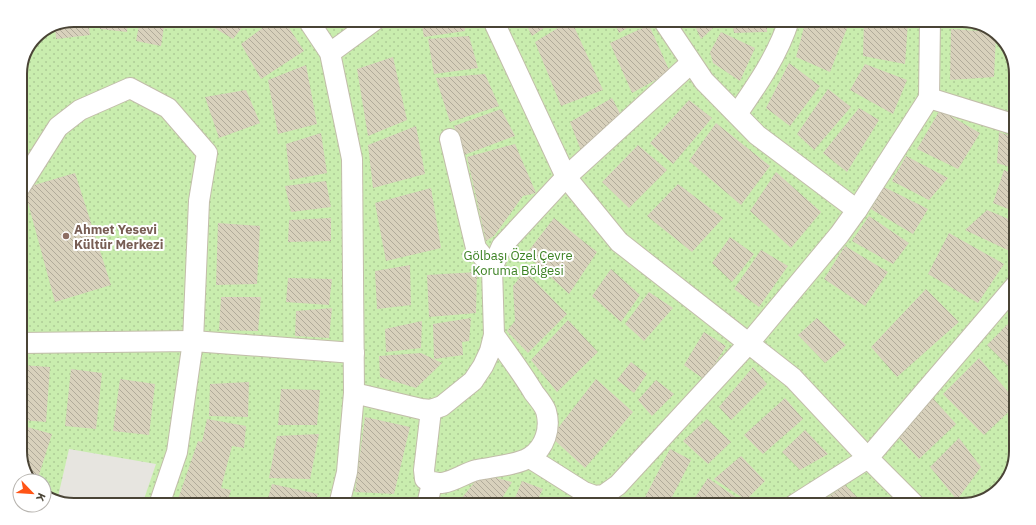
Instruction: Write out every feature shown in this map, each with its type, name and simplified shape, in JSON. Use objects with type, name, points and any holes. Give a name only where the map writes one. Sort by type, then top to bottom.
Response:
[{"type":"street","points":[[313,27],[330,53],[352,158],[354,393],[347,472],[341,498]]},
{"type":"street","points":[[330,53],[365,27]]},
{"type":"street","points":[[496,27],[566,177],[619,242],[793,378],[868,458],[908,498]]},
{"type":"street","points":[[668,27],[704,81],[757,135],[857,210]]},
{"type":"street","points":[[737,114],[763,76],[787,27]]},
{"type":"street","points":[[530,458],[584,492],[594,496],[604,495],[618,485],[749,343],[839,235],[857,210],[929,98],[930,27]]},
{"type":"street","points":[[354,393],[431,410],[442,406],[473,381],[483,366],[490,351],[494,335],[492,268],[502,246],[566,177],[691,62]]},
{"type":"street","points":[[27,176],[58,127],[80,110],[130,88],[168,108],[207,153],[199,201],[193,341],[177,452],[161,498]]},
{"type":"street","points":[[929,98],[1009,123]]},
{"type":"street","points":[[450,139],[476,248],[492,268]]},
{"type":"street","points":[[805,498],[868,458],[1009,293]]},
{"type":"street","points":[[431,410],[424,470],[425,480],[432,483],[442,484],[474,471],[512,464],[530,458],[543,445],[547,423],[546,410],[494,335]]},
{"type":"street","points":[[27,342],[193,341],[354,353]]},
{"type":"street","points":[[429,498],[432,483]]},
{"type":"green space","name":"Gölbaşı Özel Çevre Koruma Bölgesi","points":[[74,27],[968,27],[983,32],[993,39],[1001,48],[1007,59],[1009,71],[1009,451],[1007,466],[1001,477],[993,486],[980,494],[968,498],[68,498],[53,493],[52,473],[33,473],[29,466],[27,454],[27,71],[35,48],[48,35],[56,31]]},
{"type":"shaded area","points":[[69,449],[156,464],[144,498],[68,498],[58,495]]},
{"type":"building","points":[[89,27],[90,35],[56,39],[56,31],[65,28]]},
{"type":"building","points":[[100,27],[127,27],[127,32],[100,29]]},
{"type":"building","points":[[139,27],[164,27],[161,46],[136,41]]},
{"type":"building","points":[[213,27],[242,27],[233,39]]},
{"type":"building","points":[[264,27],[289,27],[304,51],[261,79],[241,44]]},
{"type":"building","points":[[422,27],[465,27],[465,31],[424,37]]},
{"type":"building","points":[[528,27],[546,27],[532,36]]},
{"type":"building","points":[[560,27],[574,27],[603,90],[561,106],[535,42]]},
{"type":"building","points":[[616,27],[629,27],[619,33]]},
{"type":"building","points":[[645,27],[650,27],[670,72],[632,93],[610,43]]},
{"type":"building","points":[[695,27],[713,27],[713,28],[701,39]]},
{"type":"building","points":[[733,27],[767,27],[767,32],[734,33]]},
{"type":"building","points":[[804,27],[847,27],[830,72],[796,57]]},
{"type":"building","points":[[864,27],[908,27],[905,64],[863,56]]},
{"type":"building","points":[[951,29],[980,31],[996,42],[994,77],[950,80]]},
{"type":"building","points":[[721,32],[755,48],[740,81],[713,63],[710,52]]},
{"type":"building","points":[[469,36],[478,68],[434,74],[428,39]]},
{"type":"building","points":[[393,57],[407,120],[368,136],[357,69]]},
{"type":"building","points":[[789,63],[820,86],[790,126],[766,108]]},
{"type":"building","points":[[865,64],[907,80],[893,114],[850,90]]},
{"type":"building","points":[[306,65],[317,124],[278,134],[268,80]]},
{"type":"building","points":[[485,74],[499,106],[450,122],[436,78]]},
{"type":"building","points":[[1009,80],[1009,105],[1008,105]]},
{"type":"building","points":[[828,89],[851,107],[814,150],[797,134]]},
{"type":"building","points":[[246,90],[260,123],[219,138],[205,97]]},
{"type":"building","points":[[612,98],[623,119],[582,153],[570,122]]},
{"type":"building","points":[[689,100],[712,118],[673,164],[650,143]]},
{"type":"building","points":[[859,108],[879,120],[847,172],[823,153]]},
{"type":"building","points":[[501,109],[515,136],[464,155],[454,126]]},
{"type":"building","points":[[940,110],[980,133],[958,169],[917,149]]},
{"type":"building","points":[[716,123],[770,166],[741,205],[689,161]]},
{"type":"building","points":[[416,126],[425,174],[373,188],[368,145]]},
{"type":"building","points":[[999,132],[1009,136],[1009,167],[997,163]]},
{"type":"building","points":[[321,133],[327,173],[290,180],[286,144]]},
{"type":"building","points":[[515,144],[536,193],[523,196],[494,236],[486,241],[467,157]]},
{"type":"building","points":[[638,145],[667,170],[629,208],[602,182]]},
{"type":"building","points":[[906,156],[948,178],[929,200],[892,181]]},
{"type":"building","points":[[1004,170],[1009,172],[1009,209],[993,203]]},
{"type":"building","points":[[776,172],[821,212],[791,248],[750,211]]},
{"type":"building","name":"Ahmet Yesevi Kültür Merkezi","points":[[75,173],[111,285],[55,302],[27,199],[27,187]]},
{"type":"building","points":[[326,181],[331,207],[291,212],[285,186]]},
{"type":"building","points":[[678,184],[723,218],[692,252],[647,216]]},
{"type":"building","points":[[884,187],[928,209],[913,234],[871,209]]},
{"type":"building","points":[[431,188],[441,248],[386,261],[375,203]]},
{"type":"building","points":[[987,210],[1009,219],[1009,251],[965,230]]},
{"type":"building","points":[[869,216],[909,243],[893,264],[852,241]]},
{"type":"building","points":[[331,218],[331,241],[288,242],[289,220]]},
{"type":"building","points":[[554,218],[597,252],[569,294],[526,254]]},
{"type":"building","points":[[218,223],[260,226],[257,284],[216,285]]},
{"type":"building","points":[[949,233],[1004,264],[978,303],[928,274]]},
{"type":"building","points":[[730,237],[754,254],[732,282],[712,263]]},
{"type":"building","points":[[845,246],[888,272],[865,306],[824,279]]},
{"type":"building","points":[[761,250],[788,266],[759,307],[734,289]]},
{"type":"building","points":[[410,265],[411,305],[377,309],[375,271]]},
{"type":"building","points":[[611,269],[640,295],[621,322],[592,296]]},
{"type":"building","points":[[525,271],[567,314],[528,353],[507,331],[515,321],[513,286]]},
{"type":"building","points":[[477,272],[476,313],[429,317],[427,275]]},
{"type":"building","points":[[288,278],[332,279],[329,305],[286,302]]},
{"type":"building","points":[[926,289],[959,322],[897,377],[871,347]]},
{"type":"building","points":[[649,292],[673,308],[644,341],[625,324]]},
{"type":"building","points":[[221,297],[261,297],[258,331],[219,330]]},
{"type":"building","points":[[332,308],[329,338],[295,336],[296,311]]},
{"type":"building","points":[[471,318],[469,341],[462,342],[463,355],[434,359],[433,324]]},
{"type":"building","points":[[817,318],[846,345],[825,363],[798,335]]},
{"type":"building","points":[[568,320],[598,352],[557,392],[531,360]]},
{"type":"building","points":[[422,321],[421,348],[386,352],[385,329]]},
{"type":"building","points":[[1009,323],[1009,367],[987,345]]},
{"type":"building","points":[[704,332],[726,346],[705,380],[684,365]]},
{"type":"building","points":[[421,353],[442,363],[416,388],[380,377],[379,356]]},
{"type":"building","points":[[979,358],[1009,393],[1009,412],[984,435],[943,394]]},
{"type":"building","points":[[631,362],[647,374],[634,393],[617,380]]},
{"type":"building","points":[[27,365],[50,367],[46,422],[27,421]]},
{"type":"building","points":[[753,367],[767,384],[731,420],[719,407]]},
{"type":"building","points":[[71,369],[102,373],[96,429],[65,426]]},
{"type":"building","points":[[120,379],[155,384],[149,435],[113,431]]},
{"type":"building","points":[[596,379],[633,412],[585,468],[551,437]]},
{"type":"building","points":[[656,380],[674,394],[652,416],[638,400]]},
{"type":"building","points":[[249,382],[248,417],[209,416],[210,384]]},
{"type":"building","points":[[281,389],[320,390],[317,425],[278,425]]},
{"type":"building","points":[[931,396],[956,424],[919,459],[895,434]]},
{"type":"building","points":[[785,398],[803,419],[763,454],[744,435]]},
{"type":"building","points":[[365,417],[410,427],[394,494],[355,492]]},
{"type":"building","points":[[207,419],[246,426],[244,448],[232,446],[221,488],[231,490],[228,498],[178,498],[198,441],[202,442]]},
{"type":"building","points":[[707,419],[731,442],[708,464],[683,441]]},
{"type":"building","points":[[27,427],[52,434],[40,473],[33,473],[29,466],[27,454]]},
{"type":"building","points":[[805,430],[828,454],[800,470],[782,452]]},
{"type":"building","points":[[319,434],[310,479],[269,478],[277,436]]},
{"type":"building","points":[[959,438],[981,467],[958,498],[955,498],[930,467]]},
{"type":"building","points":[[670,449],[691,460],[672,498],[645,498]]},
{"type":"building","points":[[741,456],[765,481],[748,498],[743,498],[714,479]]},
{"type":"building","points":[[481,474],[512,482],[502,498],[462,498]]},
{"type":"building","points":[[708,478],[737,498],[695,498]]},
{"type":"building","points":[[522,481],[543,489],[538,498],[515,498]]},
{"type":"building","points":[[272,484],[318,494],[317,498],[268,498]]},
{"type":"building","points":[[845,485],[858,498],[827,498]]},
{"type":"place","name":"Ahmet Yesevi Kültür Merkezi","points":[[66,236]]}]
